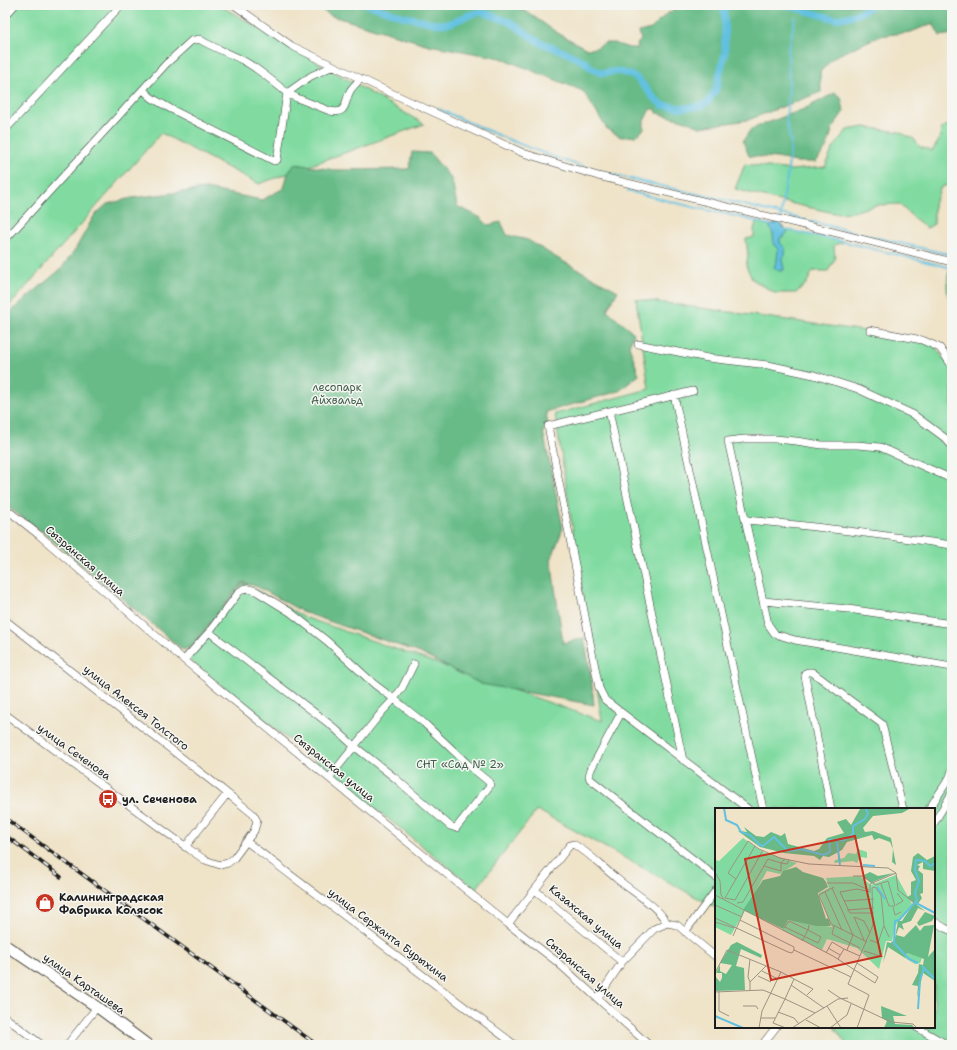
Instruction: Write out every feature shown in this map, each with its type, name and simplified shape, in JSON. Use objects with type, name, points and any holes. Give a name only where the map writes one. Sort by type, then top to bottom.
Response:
[{"type":"main road","name":"улица Карташева","points":[[5,945],[97,1007],[148,1045]]},
{"type":"street","points":[[5,16],[15,5]]},
{"type":"street","points":[[5,130],[121,5]]},
{"type":"street","points":[[234,5],[292,46],[360,79],[523,153],[598,176],[952,262]]},
{"type":"street","points":[[5,240],[166,64],[183,50],[191,41],[199,40],[244,61],[288,93],[330,111],[341,111],[345,107],[350,90],[360,79]]},
{"type":"street","points":[[142,90],[152,98],[171,109],[274,161],[277,160],[288,93],[311,76],[333,66]]},
{"type":"street","points":[[870,330],[922,340],[940,348],[952,366]]},
{"type":"street","points":[[638,344],[708,358],[768,366],[814,375],[858,390],[914,415],[945,438],[952,446]]},
{"type":"street","points":[[693,391],[548,426],[599,688],[604,700],[747,808]]},
{"type":"street","points":[[674,395],[762,808]]},
{"type":"street","points":[[610,411],[683,760]]},
{"type":"street","points":[[952,479],[880,447],[822,445],[775,439],[744,439],[728,441],[768,624],[775,634],[795,640],[952,667]]},
{"type":"street","name":"Сызранская улица","points":[[5,508],[39,535],[184,660],[508,924],[556,961],[648,1045]]},
{"type":"street","points":[[745,520],[872,533],[952,546]]},
{"type":"street","points":[[184,660],[209,632],[239,592],[245,588],[256,591],[290,612],[327,641],[374,684],[424,723],[489,782],[490,785],[458,825],[454,828],[450,826],[332,726],[209,632]]},
{"type":"street","points":[[763,601],[848,609],[952,624]]},
{"type":"street","name":"улица Алексея Толстого","points":[[5,620],[253,814],[256,821],[254,831],[247,842]]},
{"type":"street","points":[[329,778],[394,699],[402,688],[414,664]]},
{"type":"street","points":[[831,808],[805,676],[805,673],[808,672],[812,672],[882,724],[903,808]]},
{"type":"street","points":[[621,712],[591,770],[589,776],[590,779],[715,876]]},
{"type":"street","name":"улица Сеченова","points":[[5,714],[185,847],[205,860],[220,865],[228,863],[247,842]]},
{"type":"street","points":[[930,808],[950,777],[952,770]]},
{"type":"street","points":[[935,821],[952,793]]},
{"type":"street","points":[[185,847],[227,794]]},
{"type":"street","name":"улица Сержанта Бурыхина","points":[[247,842],[515,1045]]},
{"type":"street","points":[[508,924],[570,845],[573,844],[582,849],[618,880],[641,897],[663,916],[667,922],[677,926],[715,956]]},
{"type":"street","name":"Казахская улица","points":[[536,890],[622,962]]},
{"type":"street","points":[[685,932],[715,891]]},
{"type":"street","points":[[598,998],[622,962],[654,929],[667,922]]},
{"type":"street","points":[[935,922],[952,931]]},
{"type":"street","points":[[67,1045],[97,1007]]},
{"type":"street","points":[[5,1017],[42,1045]]},
{"type":"street","points":[[762,1045],[775,1028]]},
{"type":"street","points":[[918,1028],[948,1045]]},
{"type":"green space","points":[[5,5],[219,5],[424,124],[259,184],[161,133],[5,311]]},
{"type":"green space","points":[[313,5],[512,5],[527,12],[556,32],[587,49],[596,48],[605,43],[614,43],[629,48],[638,48],[637,44],[641,40],[639,32],[651,29],[665,15],[682,5],[952,5],[952,34],[940,36],[933,23],[911,32],[879,36],[834,57],[820,72],[821,92],[748,120],[700,127],[686,121],[657,113],[656,109],[650,109],[644,121],[644,129],[636,136],[621,137],[607,129],[583,91],[501,58],[429,45],[332,16]]},
{"type":"green space","points":[[835,93],[841,97],[844,111],[833,127],[827,147],[816,162],[796,162],[777,158],[749,156],[743,141],[751,129],[804,109]]},
{"type":"green space","points":[[952,123],[952,184],[941,187],[934,204],[934,224],[927,228],[899,204],[876,205],[853,212],[834,213],[771,199],[735,189],[745,164],[791,170],[825,167],[832,150],[847,130],[865,127],[899,132],[914,139],[920,147],[932,151],[938,142],[942,128]]},
{"type":"green space","name":"лесопарк Айхвальд","points":[[412,152],[430,153],[452,180],[457,206],[481,218],[488,225],[501,222],[507,235],[528,240],[557,258],[618,291],[607,310],[634,333],[629,345],[639,375],[619,391],[546,412],[548,426],[543,431],[563,528],[551,560],[563,643],[584,638],[591,675],[594,705],[481,684],[420,653],[303,612],[258,587],[243,582],[190,647],[183,650],[44,533],[5,505],[5,316],[62,268],[76,248],[94,216],[107,204],[132,198],[206,189],[262,200],[284,188],[288,173],[295,164],[335,170],[409,169]]},
{"type":"green space","points":[[780,219],[781,226],[787,230],[845,242],[834,245],[835,259],[828,271],[813,271],[806,284],[796,293],[775,293],[752,279],[746,266],[748,255],[746,239],[754,237],[756,222],[769,225],[776,224]]},
{"type":"green space","points":[[949,270],[952,270],[952,303],[947,292]]},
{"type":"green space","name":"СНТ «Сад № 2»","points":[[636,299],[930,340],[952,369],[952,1045],[847,1045],[835,1028],[935,1028],[935,808],[715,808],[715,907],[537,810],[476,889],[184,656],[244,583],[304,617],[602,721],[555,414],[649,389]]},
{"type":"water","points":[[780,219],[781,226],[788,231],[780,238],[780,243],[785,248],[785,255],[782,259],[784,270],[779,271],[774,267],[777,260],[778,249],[774,245],[773,234],[769,225],[776,224]]},
{"type":"waterway","points":[[368,5],[402,16],[438,24],[451,23],[469,15],[482,12],[510,22],[539,42],[569,54],[585,62],[591,68],[601,73],[617,71],[631,75],[638,79],[662,105],[682,108],[702,106],[709,101],[716,89],[725,53],[724,5]]},
{"type":"waterway","points":[[785,5],[835,19],[860,13],[873,5]]},
{"type":"waterway","points":[[780,219],[791,144],[786,120],[789,89],[788,52],[795,18]]},
{"type":"waterway","points":[[439,109],[499,136],[540,152],[602,172],[952,255]]},
{"type":"waterway","points":[[628,191],[770,225]]},
{"type":"waterway","points":[[787,230],[845,242],[952,268]]},
{"type":"railway","points":[[5,818],[317,1045]]},
{"type":"railway","points":[[5,835],[61,877]]},
{"type":"place","name":"ул. Сеченова","points":[[108,799]]},
{"type":"place","name":"Калининградская Фабрика Колясок","points":[[45,903]]}]
